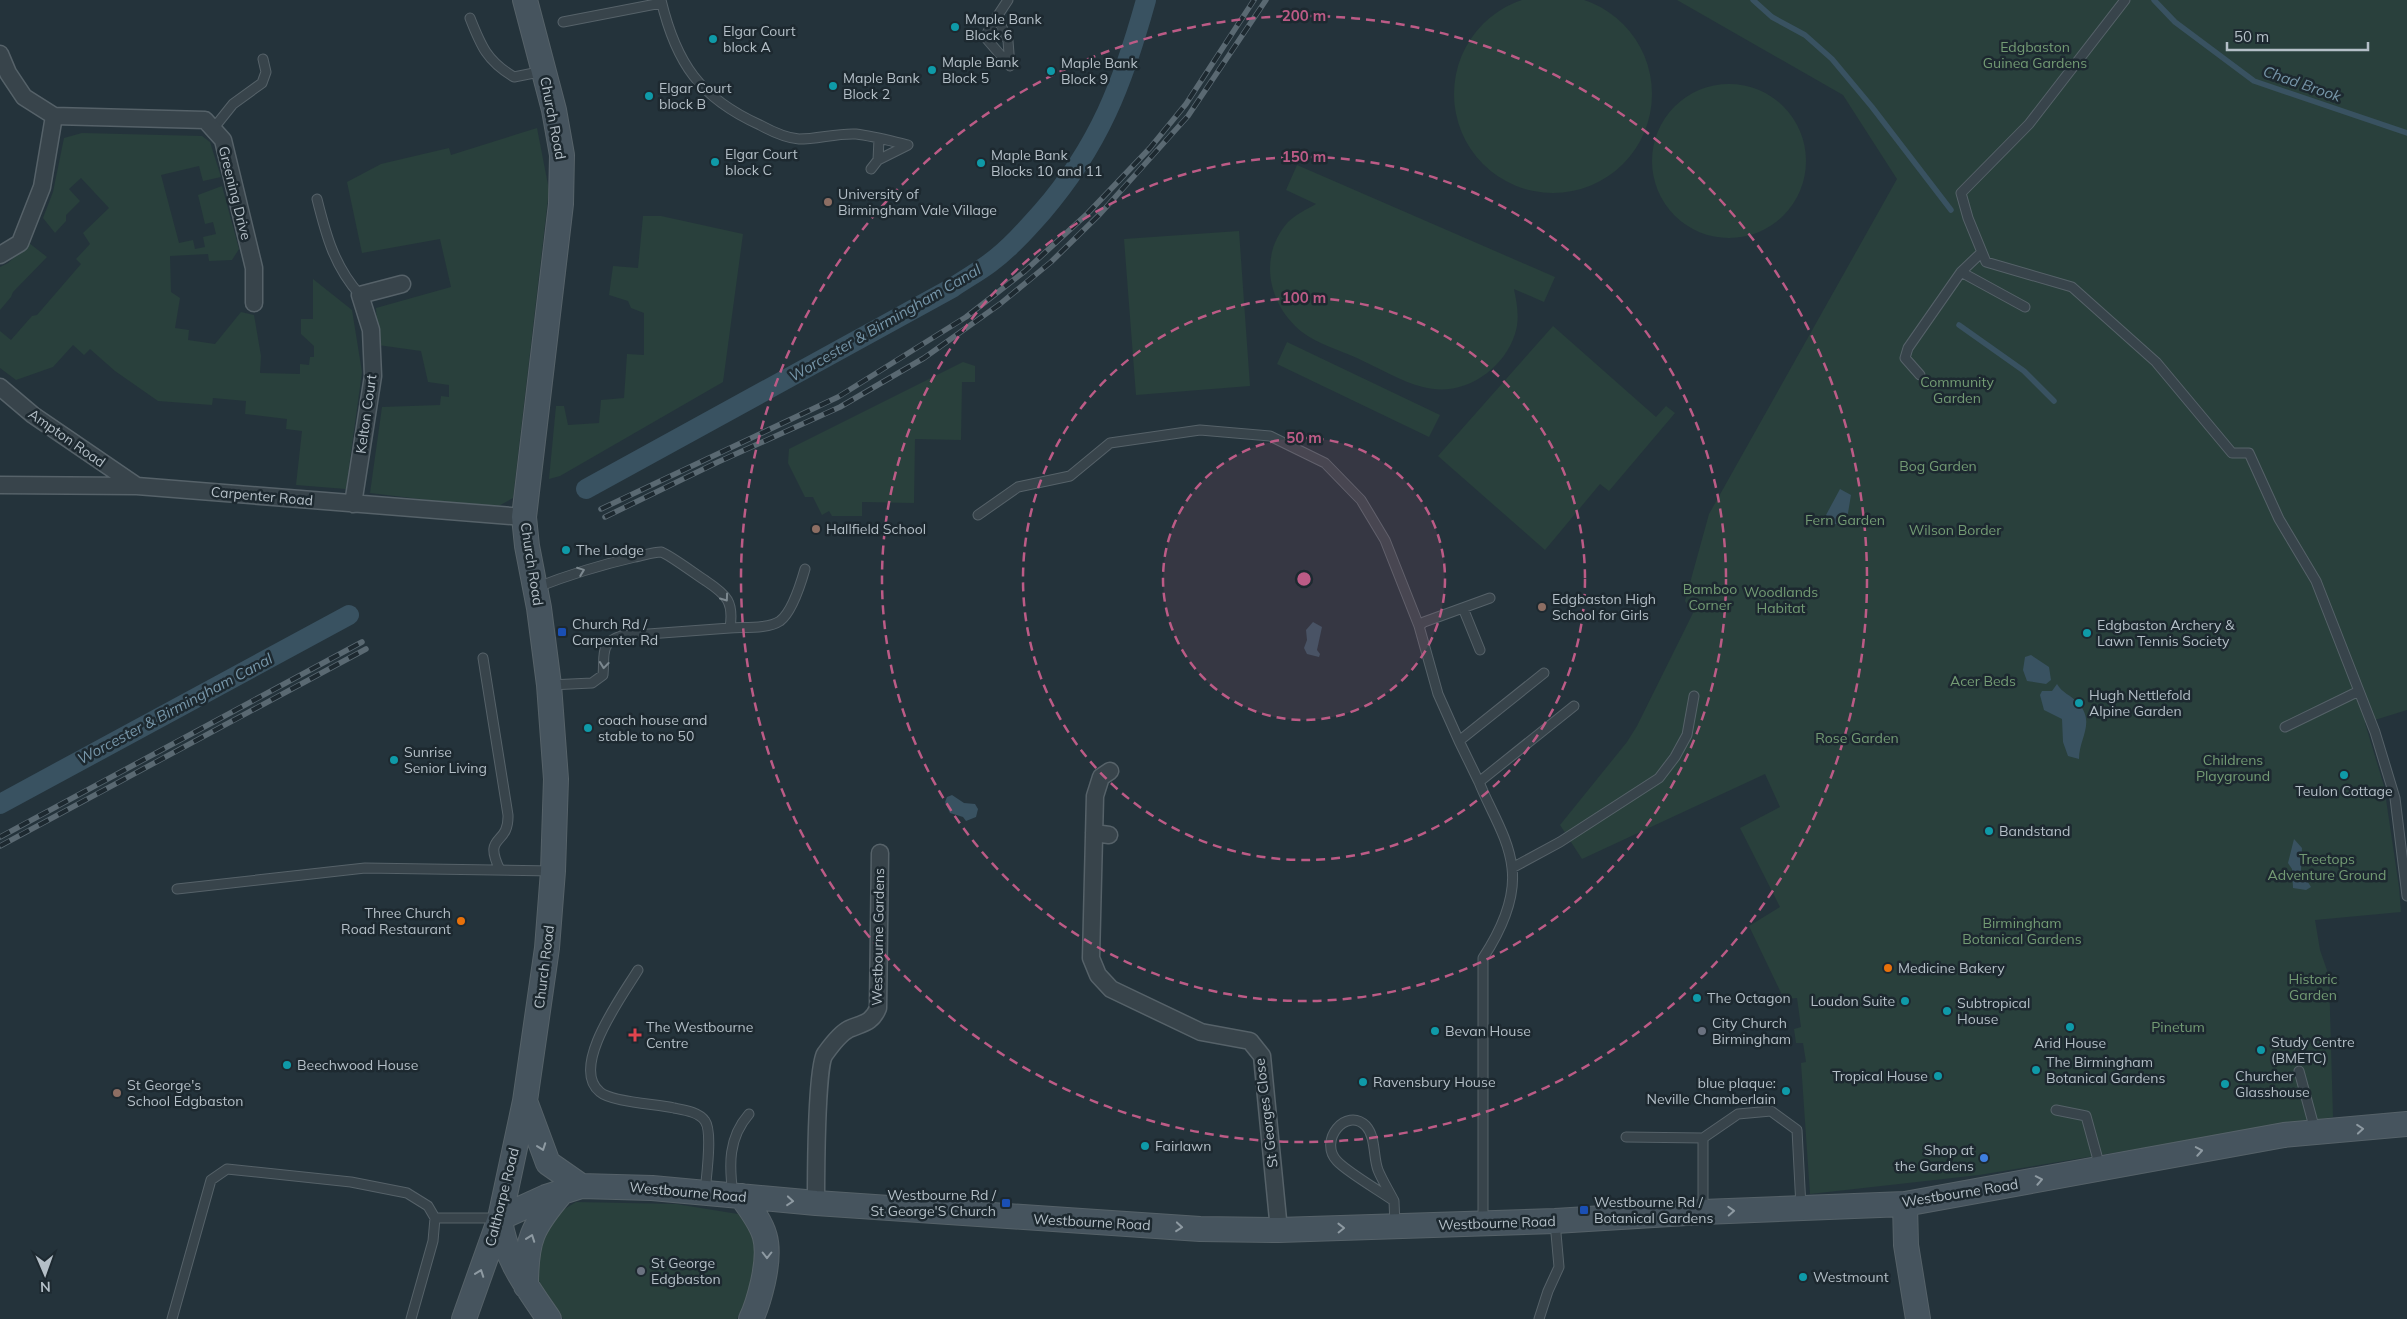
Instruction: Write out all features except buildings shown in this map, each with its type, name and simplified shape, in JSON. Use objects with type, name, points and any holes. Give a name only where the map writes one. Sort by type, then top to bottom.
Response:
[{"type":"main road","name":"Church Road","points":[[525,1101],[547,948],[553,871],[556,779],[550,685],[527,546],[524,516],[561,204],[562,155],[526,0]]},
{"type":"main road","points":[[525,1101],[548,1163],[572,1189]]},
{"type":"main road","name":"Calthorpe Road","points":[[464,1319],[500,1218],[525,1101]]},
{"type":"main road","name":"Westbourne Road","points":[[572,1189],[652,1188],[816,1203],[1200,1228],[1279,1230],[1395,1227],[1905,1204],[2284,1136],[2407,1124]]},
{"type":"main road","points":[[549,1319],[526,1286],[502,1238],[500,1218],[572,1189]]},
{"type":"main road","points":[[526,1286],[526,1257],[530,1239],[546,1212],[572,1189]]},
{"type":"main road","points":[[737,1196],[758,1218],[766,1237],[767,1245],[768,1260],[756,1310],[751,1319]]},
{"type":"main road","points":[[1905,1204],[1906,1245],[1918,1319]]},
{"type":"street","points":[[0,54],[8,74],[24,97],[54,116],[42,187],[20,242],[0,255]]},
{"type":"street","name":"Greening Drive","points":[[54,116],[205,120],[223,140],[254,268],[254,303]]},
{"type":"street","points":[[360,295],[402,284]]},
{"type":"street","name":"Kelton Court","points":[[353,504],[373,376],[371,330],[360,295]]},
{"type":"street","name":"Ampton Road","points":[[0,387],[33,415],[136,486]]},
{"type":"street","name":"Carpenter Road","points":[[0,485],[136,486],[524,516]]},
{"type":"street","name":"St Georges Close","points":[[1110,771],[1101,777],[1095,796],[1102,834],[1092,958],[1098,975],[1112,989],[1201,1032],[1250,1041],[1262,1056],[1279,1230]]},
{"type":"street","name":"Westbourne Gardens","points":[[816,1203],[820,1088],[824,1056],[847,1030],[866,1024],[875,1016],[878,1008],[880,853]]},
{"type":"lane","points":[[997,16],[1008,41],[1010,66],[985,36],[997,16],[1008,0]]},
{"type":"lane","points":[[2125,0],[2028,124],[1961,193],[1968,218],[1986,262],[2072,287],[2156,362],[2232,452],[2249,454],[2279,519],[2316,581],[2375,732],[2395,798],[2407,896]]},
{"type":"lane","points":[[563,22],[661,2],[683,63],[698,84],[716,100],[748,120],[772,131],[798,139],[856,134],[908,145],[878,160],[871,169]]},
{"type":"lane","points":[[470,18],[481,48],[514,77],[544,71]]},
{"type":"lane","points":[[213,129],[233,104],[262,83],[266,72],[263,59]]},
{"type":"lane","points":[[878,160],[879,139]]},
{"type":"lane","points":[[317,199],[334,257],[343,274],[360,295]]},
{"type":"lane","points":[[1920,375],[1905,358],[1908,348],[1961,272],[1982,252]]},
{"type":"lane","points":[[1961,272],[2025,306]]},
{"type":"lane","points":[[978,515],[1018,487],[1070,476],[1110,444],[1200,430],[1270,436],[1325,463],[1361,500],[1384,540],[1419,626],[1438,694],[1458,741],[1480,782],[1501,830],[1512,868],[1511,895],[1500,931],[1483,958],[1483,1223]]},
{"type":"lane","points":[[535,588],[591,567],[662,552],[718,589],[728,601],[732,612],[730,628]]},
{"type":"lane","points":[[550,685],[592,683],[603,675],[605,646],[610,640],[621,636],[772,624],[781,620],[796,596],[805,569]]},
{"type":"lane","points":[[1419,626],[1424,622],[1490,598]]},
{"type":"lane","points":[[1463,608],[1480,650]]},
{"type":"lane","points":[[484,658],[508,815],[507,831],[493,848],[492,853],[500,870]]},
{"type":"lane","points":[[1458,741],[1544,673]]},
{"type":"lane","points":[[2285,727],[2359,691]]},
{"type":"lane","points":[[1512,868],[1560,842],[1659,778],[1675,757],[1687,735],[1694,696]]},
{"type":"lane","points":[[1480,782],[1574,706]]},
{"type":"lane","points":[[177,889],[366,868],[553,871]]},
{"type":"lane","points":[[638,970],[601,1032],[590,1063],[592,1081],[600,1092],[616,1099],[652,1103],[688,1111],[700,1116],[706,1122],[708,1133],[705,1193]]},
{"type":"lane","points":[[2299,1071],[2315,1133]]},
{"type":"lane","points":[[2056,1110],[2086,1116],[2096,1156],[2096,1169]]},
{"type":"lane","points":[[1626,1137],[1702,1138],[1738,1114],[1772,1111],[1797,1130],[1801,1208]]},
{"type":"lane","points":[[737,1196],[730,1158],[735,1137],[741,1123],[750,1114]]},
{"type":"lane","points":[[1394,1201],[1337,1161],[1332,1150],[1331,1139],[1335,1129],[1341,1123],[1354,1121],[1365,1124],[1370,1131],[1378,1169],[1394,1201],[1395,1227]]},
{"type":"lane","points":[[1702,1138],[1703,1212]]},
{"type":"lane","points":[[172,1319],[212,1180],[227,1170],[351,1182],[407,1193],[428,1206],[435,1218],[433,1240],[410,1319]]},
{"type":"lane","points":[[435,1218],[500,1218]]},
{"type":"lane","points":[[1539,1319],[1548,1291],[1559,1267],[1555,1221]]},
{"type":"green space","points":[[1553,-5],[1582,-1],[1600,7],[1623,24],[1640,47],[1648,65],[1652,94],[1648,123],[1640,141],[1623,164],[1600,181],[1582,189],[1553,193],[1524,189],[1506,181],[1483,164],[1466,141],[1458,123],[1454,94],[1458,65],[1466,47],[1483,24],[1506,7],[1524,-1]]},
{"type":"green space","points":[[1677,0],[2407,0],[2407,710],[2365,723],[2384,786],[2401,912],[2315,920],[2320,950],[2329,976],[2333,1117],[1979,1175],[1810,1194],[1801,1063],[1806,1062],[1803,1043],[1796,1043],[1794,1029],[1801,1027],[1797,998],[1784,999],[1749,926],[1780,907],[1740,828],[1780,807],[1765,774],[1582,859],[1560,825],[1627,742],[1637,726],[1693,613],[1685,601],[1709,514],[1897,179],[1843,95]]},
{"type":"green space","points":[[1729,84],[1758,90],[1772,97],[1783,107],[1793,118],[1800,132],[1806,161],[1800,190],[1793,204],[1783,215],[1772,225],[1758,232],[1729,238],[1700,232],[1686,225],[1675,215],[1665,204],[1658,190],[1652,161],[1658,132],[1665,118],[1675,107],[1686,97],[1700,90]]},
{"type":"green space","points":[[537,128],[549,190],[513,498],[495,508],[370,493],[382,407],[440,405],[441,396],[449,397],[449,385],[428,382],[421,351],[378,345],[376,308],[451,287],[440,239],[362,253],[347,182],[381,164],[449,148],[451,155]]},
{"type":"green space","points":[[82,133],[202,136],[210,142],[221,177],[203,181],[199,166],[161,175],[179,243],[193,240],[195,249],[205,247],[203,237],[216,234],[213,222],[205,224],[198,195],[222,186],[239,249],[232,260],[209,261],[208,254],[170,256],[171,292],[180,298],[175,328],[189,330],[188,340],[215,344],[241,312],[254,315],[261,356],[260,373],[300,374],[300,364],[309,365],[310,357],[314,357],[314,346],[301,334],[301,319],[313,319],[313,279],[352,310],[362,372],[346,489],[296,485],[302,431],[286,429],[287,419],[245,414],[246,401],[213,398],[212,405],[158,401],[115,371],[90,349],[84,355],[73,345],[53,367],[16,380],[0,368],[0,331],[11,340],[32,316],[37,315],[81,264],[76,259],[90,244],[83,233],[109,208],[81,178],[69,189],[80,201],[66,215],[66,221],[55,233],[43,218],[53,192],[64,138]]},
{"type":"green space","points":[[1297,165],[1555,277],[1544,302],[1514,289],[1518,317],[1515,334],[1509,347],[1491,370],[1466,385],[1452,389],[1438,389],[1415,385],[1314,340],[1302,332],[1282,309],[1275,295],[1271,280],[1272,250],[1278,236],[1291,219],[1316,204],[1286,190]]},
{"type":"green space","points":[[643,216],[661,216],[743,234],[723,382],[560,476],[549,479],[556,406],[564,406],[568,425],[599,423],[601,400],[624,398],[627,354],[644,355],[644,313],[631,308],[628,301],[609,295],[613,266],[638,268]]},
{"type":"green space","points":[[1239,231],[1250,386],[1136,395],[1124,239]]},
{"type":"green space","points":[[29,243],[47,257],[13,292],[0,310],[0,267],[8,263]]},
{"type":"green space","points":[[1553,326],[1656,417],[1666,406],[1675,413],[1609,491],[1600,484],[1545,550],[1438,456]]},
{"type":"green space","points":[[1287,342],[1440,415],[1429,437],[1277,364]]},
{"type":"green space","points":[[963,362],[975,366],[975,382],[962,382],[961,440],[915,439],[914,503],[862,502],[862,516],[832,516],[829,511],[822,515],[813,497],[805,497],[788,463],[789,449]]},
{"type":"green space","points":[[576,1202],[676,1204],[738,1214],[753,1241],[756,1253],[756,1266],[750,1291],[737,1319],[563,1319],[538,1284],[533,1264],[542,1235],[558,1213]]},
{"type":"water","points":[[1840,489],[1851,495],[1847,519],[1839,524],[1830,524],[1826,515]]},
{"type":"water","points":[[1313,622],[1322,627],[1317,650],[1320,654],[1319,657],[1307,654],[1304,648],[1307,640],[1306,630]]},
{"type":"water","points":[[2031,655],[2049,667],[2051,680],[2046,684],[2027,681],[2023,670],[2025,657]]},
{"type":"water","points":[[2057,684],[2061,690],[2078,703],[2086,717],[2079,759],[2068,756],[2063,742],[2062,719],[2044,710],[2040,695],[2042,691],[2052,691]]},
{"type":"water","points":[[952,795],[964,803],[975,804],[978,809],[976,817],[966,821],[963,817],[950,813],[945,802],[947,797]]},
{"type":"water","points":[[2294,839],[2302,848],[2301,871],[2311,887],[2306,890],[2293,888],[2292,869],[2288,863]]},
{"type":"waterway","name":"Worcester & Birmingham Canal","points":[[586,489],[952,288],[1004,252],[1036,219],[1062,187],[1094,138],[1118,86],[1146,0]]},
{"type":"waterway","points":[[1753,0],[1772,17],[1805,35],[1832,59],[1872,107],[1951,210]]},
{"type":"waterway","name":"Chad Brook","points":[[2154,0],[2175,22],[2254,81],[2407,133]]},
{"type":"waterway","points":[[1959,325],[2024,371],[2054,401]]},
{"type":"waterway","name":"Worcester & Birmingham Canal","points":[[0,804],[349,615]]},
{"type":"railway","points":[[601,509],[838,397],[966,317],[1025,271],[1088,213],[1150,148],[1186,104],[1254,0]]},
{"type":"railway","points":[[605,517],[718,462],[840,407],[924,358],[1000,304],[1051,262],[1100,214],[1188,116],[1266,0]]},
{"type":"railway","points":[[0,837],[362,642]]},
{"type":"railway","points":[[0,846],[366,649]]},
{"type":"place","name":"Maple Bank Block 6","points":[[955,27]]},
{"type":"place","name":"Elgar Court block A","points":[[713,39]]},
{"type":"place","name":"Maple Bank Block 5","points":[[932,70]]},
{"type":"place","name":"Maple Bank Block 9","points":[[1051,71]]},
{"type":"place","name":"Maple Bank Block 2","points":[[833,86]]},
{"type":"place","name":"Elgar Court block B","points":[[649,96]]},
{"type":"place","name":"Elgar Court block C","points":[[715,162]]},
{"type":"place","name":"Maple Bank Blocks 10 and 11","points":[[981,163]]},
{"type":"place","name":"University of Birmingham Vale Village","points":[[828,202]]},
{"type":"place","name":"Hallfield School","points":[[816,529]]},
{"type":"place","name":"The Lodge","points":[[566,550]]},
{"type":"place","name":"Edgbaston High School for Girls","points":[[1542,607]]},
{"type":"place","name":"Church Rd / Carpenter Rd","points":[[562,632]]},
{"type":"place","name":"Edgbaston Archery & Lawn Tennis Society","points":[[2087,633]]},
{"type":"place","name":"Hugh Nettlefold Alpine Garden","points":[[2079,703]]},
{"type":"place","name":"coach house and stable to no 50","points":[[588,728]]},
{"type":"place","name":"Sunrise Senior Living","points":[[394,760]]},
{"type":"place","name":"Teulon Cottage","points":[[2344,775]]},
{"type":"place","name":"Bandstand","points":[[1989,831]]},
{"type":"place","name":"Three Church Road Restaurant","points":[[461,921]]},
{"type":"place","name":"Medicine Bakery","points":[[1888,968]]},
{"type":"place","name":"The Octagon","points":[[1697,998]]},
{"type":"place","name":"Loudon Suite","points":[[1905,1001]]},
{"type":"place","name":"Subtropical House","points":[[1947,1011]]},
{"type":"place","name":"Arid House","points":[[2070,1027]]},
{"type":"place","name":"Bevan House","points":[[1435,1031]]},
{"type":"place","name":"City Church Birmingham","points":[[1702,1031]]},
{"type":"place","name":"The Westbourne Centre","points":[[635,1035]]},
{"type":"place","name":"Study Centre (BMETC)","points":[[2261,1050]]},
{"type":"place","name":"Beechwood House","points":[[287,1065]]},
{"type":"place","name":"The Birmingham Botanical Gardens","points":[[2036,1070]]},
{"type":"place","name":"Tropical House","points":[[1938,1076]]},
{"type":"place","name":"Ravensbury House","points":[[1363,1082]]},
{"type":"place","name":"Churcher Glasshouse","points":[[2225,1084]]},
{"type":"place","name":"blue plaque: Neville Chamberlain","points":[[1786,1091]]},
{"type":"place","name":"St George's School Edgbaston","points":[[117,1093]]},
{"type":"place","name":"Fairlawn","points":[[1145,1146]]},
{"type":"place","name":"Shop at the Gardens","points":[[1984,1158]]},
{"type":"place","name":"Westbourne Rd / St George'S Church","points":[[1006,1203]]},
{"type":"place","name":"Westbourne Rd / Botanical Gardens","points":[[1584,1210]]},
{"type":"place","name":"St George Edgbaston","points":[[641,1271]]},
{"type":"place","name":"Westmount","points":[[1803,1277]]},
{"type":"park label","name":"Edgbaston Guinea Gardens","points":[[2035,56]]},
{"type":"park label","name":"Community Garden","points":[[1957,390]]},
{"type":"park label","name":"Bog Garden","points":[[1938,466]]},
{"type":"park label","name":"Fern Garden","points":[[1845,520]]},
{"type":"park label","name":"Wilson Border","points":[[1955,530]]},
{"type":"park label","name":"Bamboo Corner","points":[[1710,598]]},
{"type":"park label","name":"Woodlands Habitat","points":[[1781,600]]},
{"type":"park label","name":"Acer Beds","points":[[1983,681]]},
{"type":"park label","name":"Rose Garden","points":[[1857,738]]},
{"type":"park label","name":"Childrens Playground","points":[[2233,768]]},
{"type":"park label","name":"Treetops Adventure Ground","points":[[2327,868]]},
{"type":"park label","name":"Birmingham Botanical Gardens","points":[[2022,932]]},
{"type":"park label","name":"Historic Garden","points":[[2313,988]]},
{"type":"park label","name":"Pinetum","points":[[2178,1027]]}]
